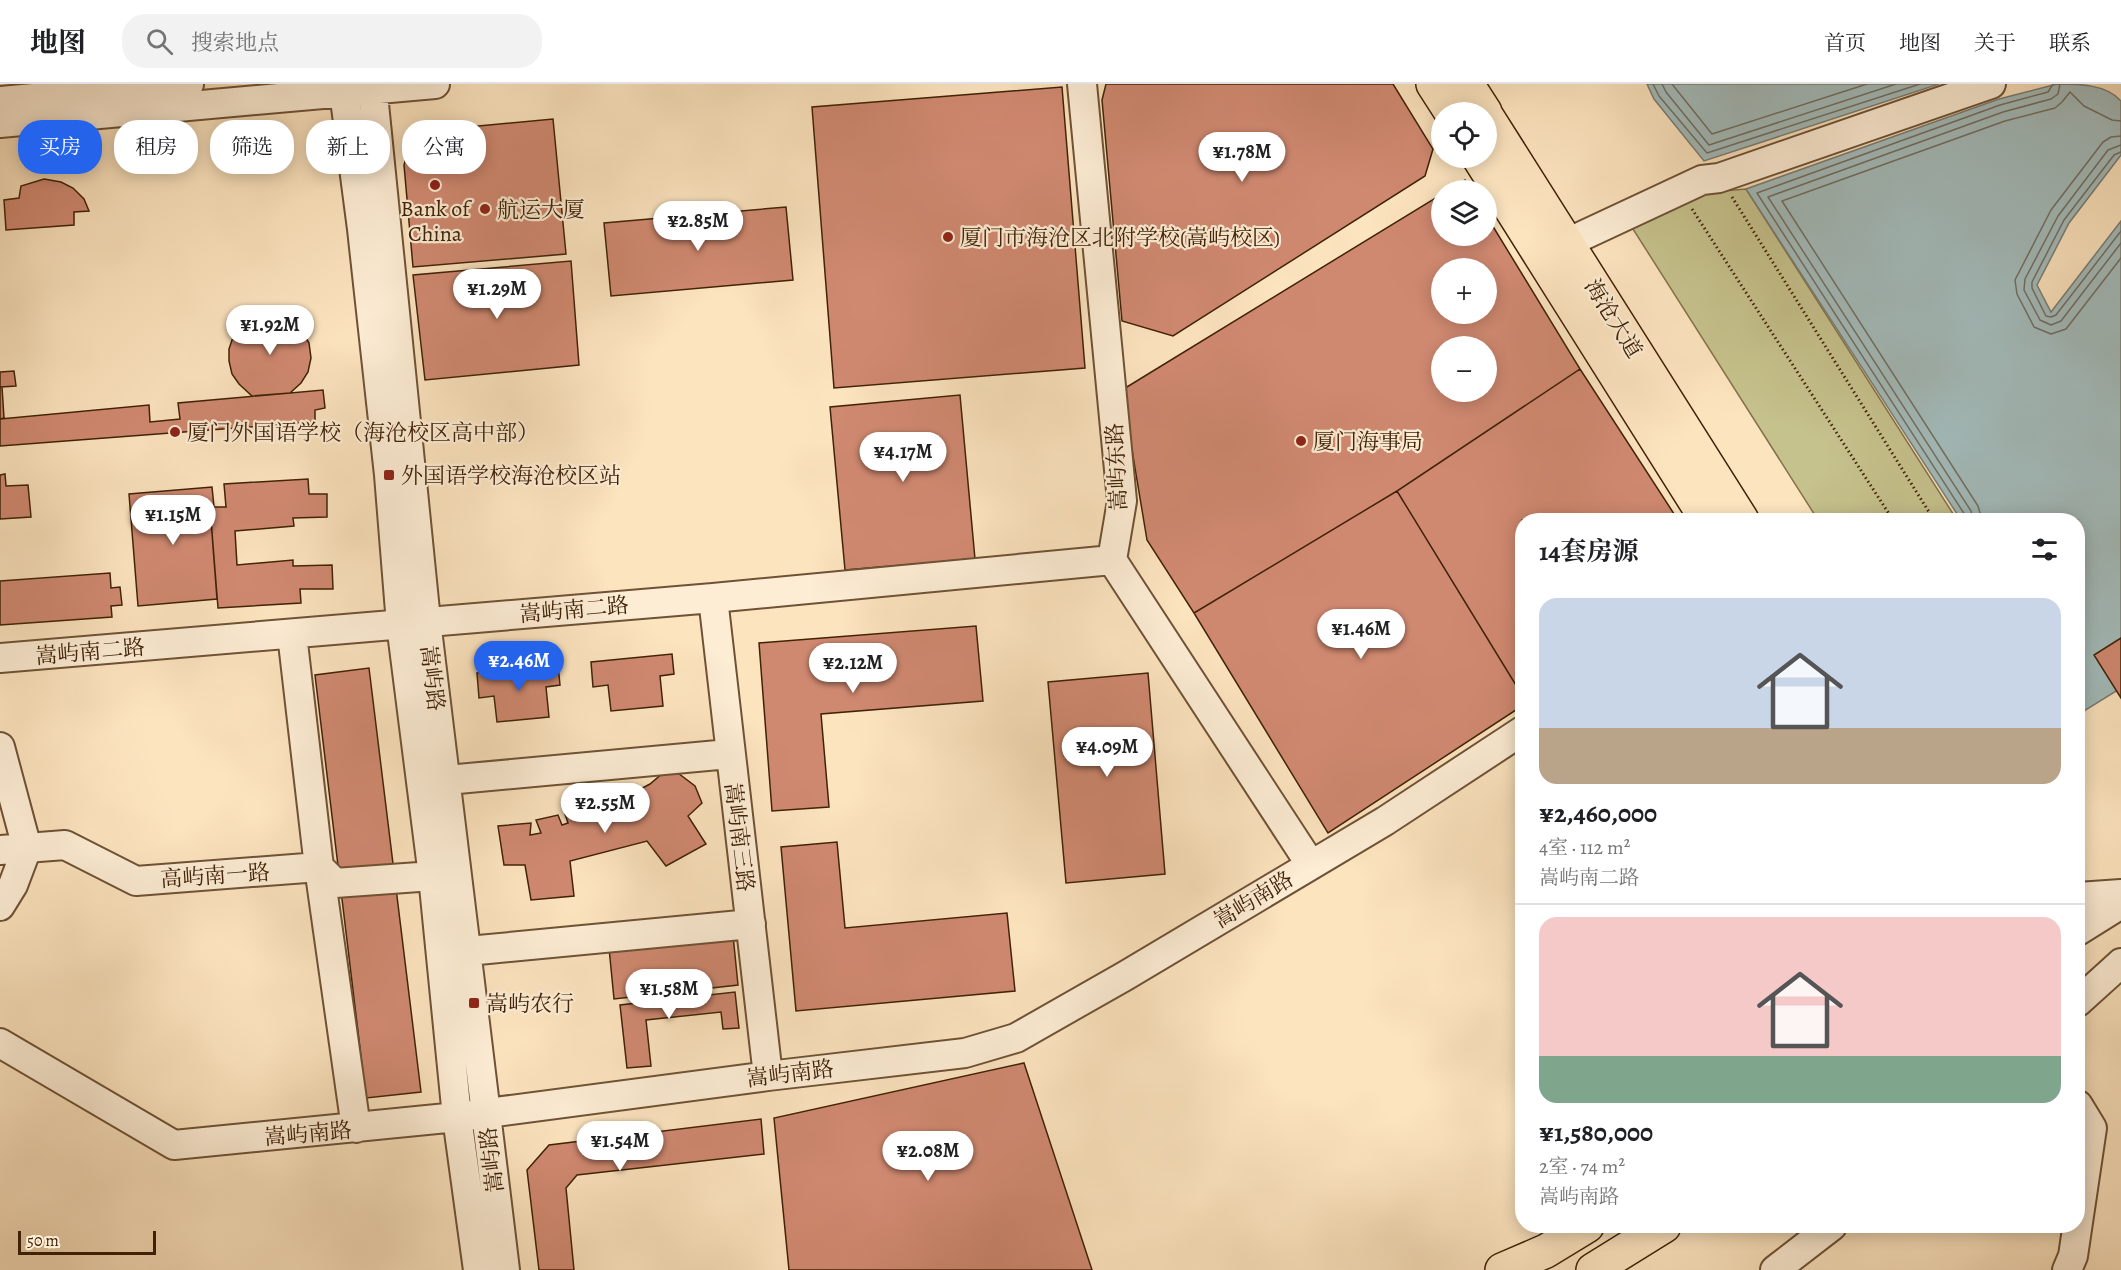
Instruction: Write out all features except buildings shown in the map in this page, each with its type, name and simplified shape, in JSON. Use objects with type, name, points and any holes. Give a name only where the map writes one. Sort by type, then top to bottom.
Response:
[{"type":"main road","points":[[1433,84],[1445,102]]},
{"type":"main road","name":"海沧大道","points":[[1467,84],[1478,102]]},
{"type":"main road","name":"海沧大道","points":[[1497,132],[1738,513]]},
{"type":"main road","name":"海沧大道","points":[[1485,168],[1703,513]]},
{"type":"main road","points":[[1503,1270],[1545,1251],[1575,1233]]},
{"type":"main road","points":[[1593,1270],[1653,1233]]},
{"type":"street","points":[[0,101],[189,84]]},
{"type":"street","points":[[0,123],[344,88],[435,84]]},
{"type":"street","name":"嵩屿东路","points":[[1082,84],[1122,501],[1112,560]]},
{"type":"street","points":[[1567,243],[1702,180],[1719,178],[1991,84]]},
{"type":"street","name":"嵩屿路","points":[[372,87],[433,876],[457,1117],[478,1270]]},
{"type":"street","name":"嵩屿路","points":[[344,88],[353,147],[388,464],[414,622],[447,780],[505,1270]]},
{"type":"street","points":[[1112,560],[1311,865]]},
{"type":"street","name":"嵩屿南二路","points":[[0,658],[713,598],[1112,560]]},
{"type":"street","name":"嵩屿南三路","points":[[713,598],[729,754],[768,1076]]},
{"type":"street","points":[[292,634],[319,867],[356,1128]]},
{"type":"street","name":"嵩屿南路","points":[[0,1043],[174,1145],[457,1117],[768,1076],[965,1053],[1017,1038],[1311,865],[1515,736]]},
{"type":"street","points":[[0,747],[13,849],[13,885],[0,906]]},
{"type":"street","points":[[447,780],[729,754]]},
{"type":"street","name":"高屿南一路","points":[[13,849],[65,845],[136,881],[319,867]]},
{"type":"street","points":[[319,867],[335,883],[433,876]]},
{"type":"street","points":[[2085,897],[2121,894]]},
{"type":"street","points":[[2085,927],[2121,904]]},
{"type":"street","points":[[468,951],[751,924]]},
{"type":"street","points":[[2085,996],[2121,963]]},
{"type":"street","points":[[2085,1116],[2092,1128],[2085,1175]]},
{"type":"street","points":[[1775,1270],[1823,1233]]},
{"type":"street","points":[[2067,1270],[2073,1256],[2076,1233]]},
{"type":"path","points":[[1719,178],[1930,513]]},
{"type":"path","points":[[1680,190],[1888,513]]},
{"type":"shaded area","points":[[1746,189],[1953,513],[1814,513],[1626,218],[1677,195]]},
{"type":"water","points":[[1647,84],[1939,84],[1704,161],[1654,99]]},
{"type":"water","points":[[2057,84],[2100,88],[2115,95],[2121,101],[2121,155],[2069,223],[2037,285],[2051,312],[2121,221],[2121,688],[2085,710],[2085,513],[1956,513],[1746,189],[1999,99]]},
{"type":"place","name":"Bank of China","points":[[435,185]]},
{"type":"place","name":"航运大厦","points":[[485,209]]},
{"type":"place","name":"厦门市海沧区北附学校(嵩屿校区)","points":[[948,237]]},
{"type":"place","name":"厦门外国语学校（海沧校区高中部）","points":[[175,432]]},
{"type":"place","name":"厦门海事局","points":[[1301,441]]},
{"type":"place","name":"外国语学校海沧校区站","points":[[389,475]]},
{"type":"place","name":"嵩屿农行","points":[[474,1003]]}]
